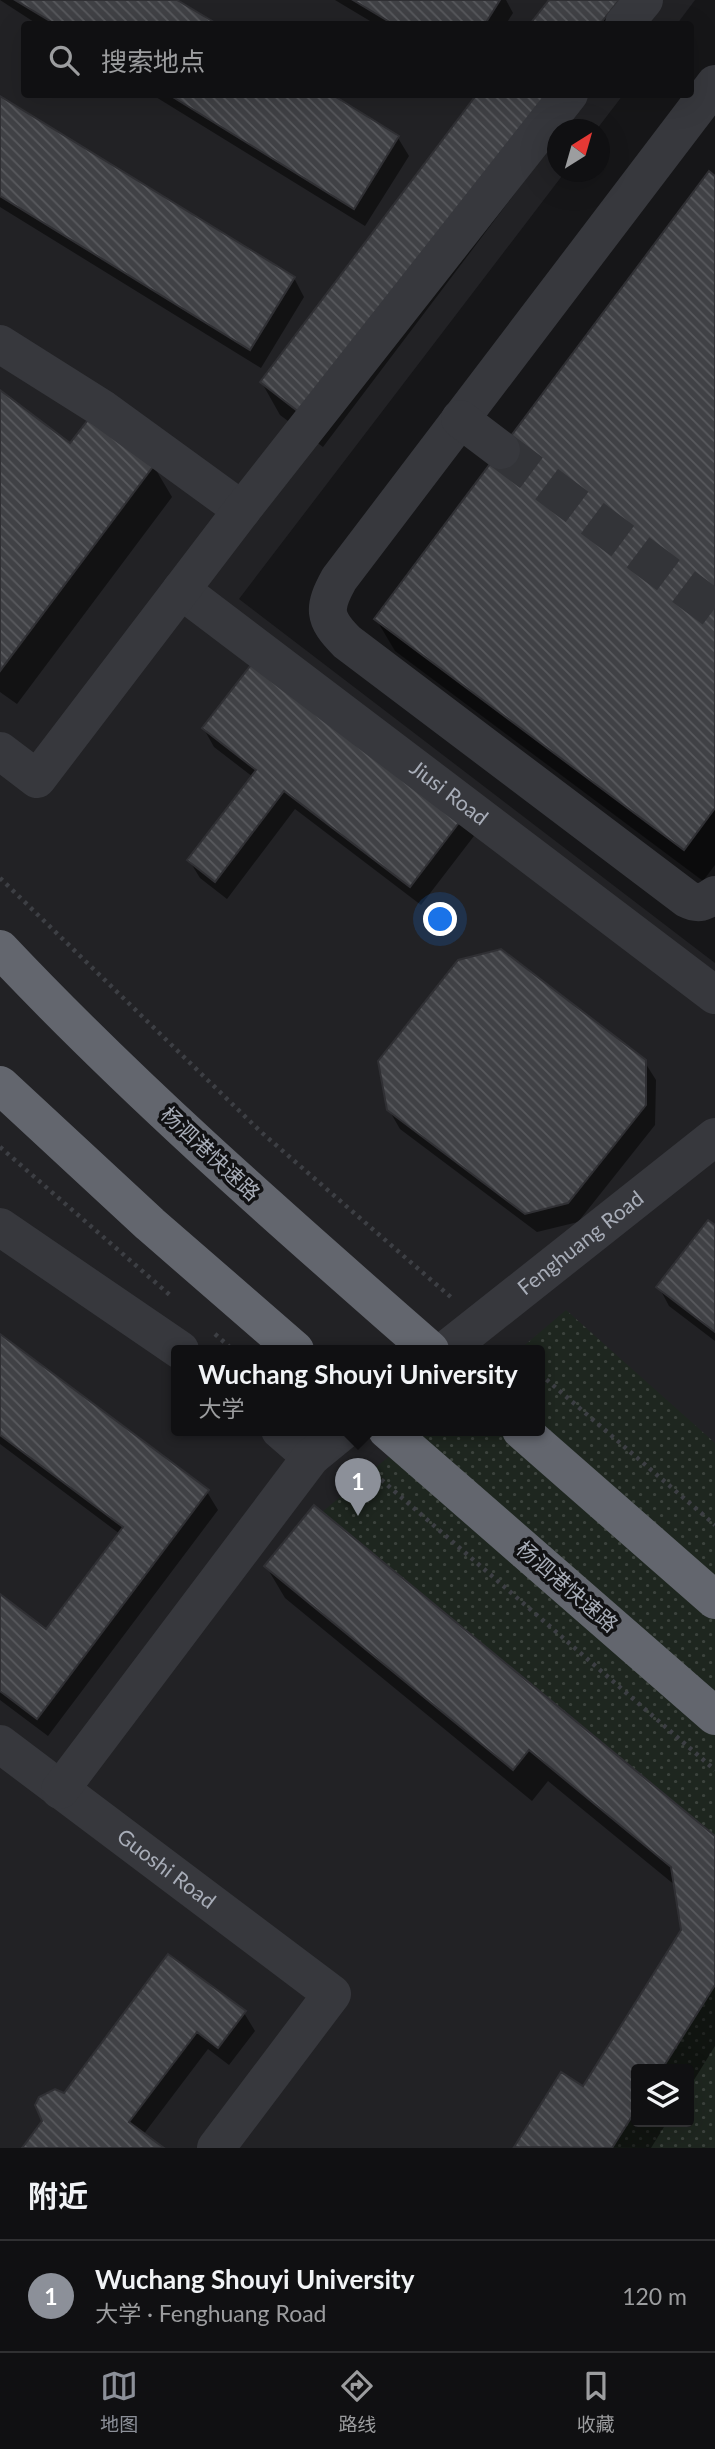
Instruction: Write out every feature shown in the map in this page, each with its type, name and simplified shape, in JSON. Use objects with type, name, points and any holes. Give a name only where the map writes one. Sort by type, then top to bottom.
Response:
[{"type":"highway","name":"杨泗港快速路","points":[[0,949],[51,1003],[215,1161],[424,1345]]},
{"type":"highway","points":[[0,1085],[150,1224],[289,1345]]},
{"type":"highway","name":"杨泗港快速路","points":[[394,1436],[715,1716]]},
{"type":"highway","points":[[528,1436],[715,1601]]},
{"type":"street","points":[[626,21],[644,0]]},
{"type":"street","points":[[0,751],[37,779],[242,510],[566,98]]},
{"type":"street","points":[[708,108],[460,419],[339,579],[328,599],[327,614],[333,628],[346,642],[687,899],[696,903],[704,902],[715,895]]},
{"type":"street","points":[[0,344],[103,410],[242,510]]},
{"type":"street","points":[[460,419],[501,450]]},
{"type":"street","name":"Jiusi Road","points":[[181,590],[715,995]]},
{"type":"street","name":"Fenghuang Road","points":[[452,1345],[715,1137]]},
{"type":"street","points":[[0,1227],[196,1341]]},
{"type":"street","points":[[287,1436],[311,1457]]},
{"type":"street","points":[[60,1790],[311,1457],[350,1444]]},
{"type":"street","name":"Guoshi Road","points":[[0,1744],[332,1994],[216,2148]]},
{"type":"path","points":[[0,878],[261,1132],[460,1304]]},
{"type":"path","points":[[0,1147],[172,1297]]},
{"type":"path","points":[[545,1378],[715,1525]]},
{"type":"path","points":[[350,1444],[715,1770]]},
{"type":"shaded area","points":[[0,0],[695,0],[679,21],[21,21],[21,98],[621,98],[605,119],[547,119],[547,182],[557,182],[239,599],[715,963],[715,2148],[0,2148]]},
{"type":"shaded area","points":[[566,1310],[715,1443],[715,1836],[322,1512],[414,1436],[545,1436],[545,1345],[525,1345]]},
{"type":"shaded area","points":[[715,1985],[715,2148],[612,2148],[631,2118],[631,2127],[694,2127],[694,2064],[665,2064]]},
{"type":"building","points":[[15,0],[177,0],[212,21],[50,21]]},
{"type":"building","points":[[353,0],[500,0],[487,21],[388,21]]},
{"type":"building","points":[[549,0],[619,0],[602,21],[532,21]]},
{"type":"building","points":[[0,96],[295,277],[250,350],[0,196]]},
{"type":"building","points":[[174,98],[337,98],[399,136],[354,209]]},
{"type":"building","points":[[474,98],[544,98],[304,416],[260,382]]},
{"type":"building","points":[[709,171],[715,176],[715,808],[684,850],[374,619]]},
{"type":"building","points":[[0,390],[70,443],[91,416],[155,464],[0,671]]},
{"type":"building","points":[[257,657],[464,816],[410,887],[284,791],[215,882],[187,860],[256,770],[202,728]]},
{"type":"building","points":[[501,949],[646,1060],[646,1105],[568,1203],[525,1214],[387,1110],[378,1061],[458,960]]},
{"type":"building","points":[[708,1220],[715,1225],[715,1332],[656,1287]]},
{"type":"building","points":[[0,1334],[209,1490],[37,1719],[0,1691],[0,1594],[46,1629],[123,1527],[0,1435]]},
{"type":"building","points":[[314,1505],[715,1836],[715,1985],[665,2064],[631,2064],[631,2118],[612,2148],[514,2147],[561,2072],[583,2086],[681,1930],[671,1867],[529,1750],[513,1770],[264,1566]]},
{"type":"building","points":[[168,1954],[246,2011],[218,2048],[197,2032],[129,2122],[164,2148],[22,2148],[42,2121],[35,2105],[39,2097],[55,2089],[64,2093]]},
{"type":"tunnel","points":[[501,450],[715,610]]},
{"type":"place","name":"Wuchang Shouyi University","points":[[358,1516]]}]
